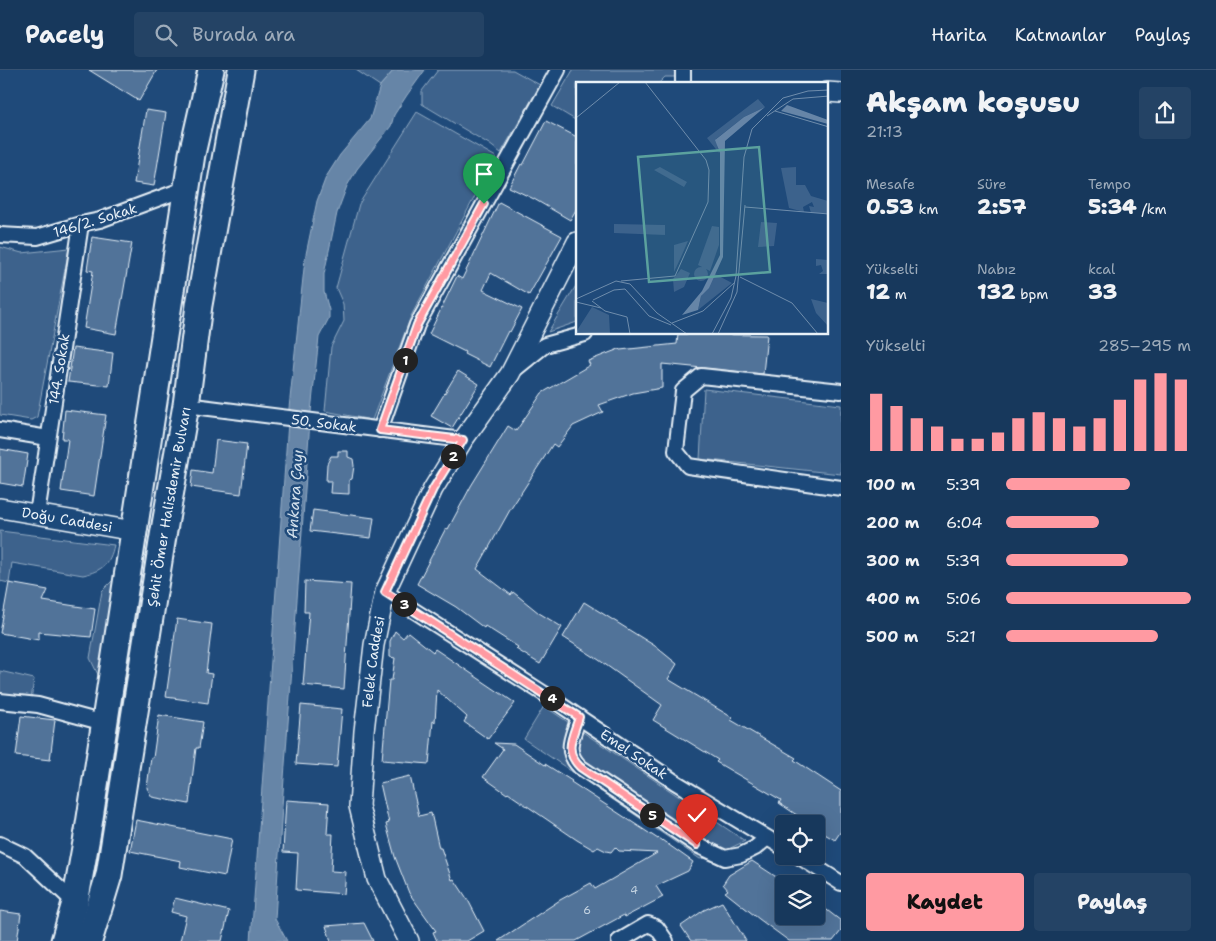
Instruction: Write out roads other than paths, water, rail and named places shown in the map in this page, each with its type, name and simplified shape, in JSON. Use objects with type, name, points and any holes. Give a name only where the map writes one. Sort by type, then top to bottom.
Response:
[{"type":"highway","points":[[64,941],[75,903],[192,154],[211,70]]},
{"type":"highway","name":"Şehit Ömer Halisdemir Bulvarı","points":[[89,941],[109,875],[186,405],[199,305],[241,70]]},
{"type":"street","points":[[380,430],[417,325],[558,70]]},
{"type":"street","points":[[828,92],[841,93]]},
{"type":"street","name":"146/2. Sokak","points":[[0,235],[36,237],[100,220],[187,188]]},
{"type":"street","name":"144. Sokak","points":[[37,514],[81,224]]},
{"type":"street","name":"Felek Caddesi","points":[[409,941],[377,879],[359,806],[364,731],[374,645],[385,592],[433,489],[463,440],[510,374],[576,244]]},
{"type":"street","points":[[510,374],[546,345],[581,335]]},
{"type":"street","points":[[841,387],[701,376],[683,391],[676,451],[688,466],[841,488]]},
{"type":"street","name":"50. Sokak","points":[[186,405],[463,440]]},
{"type":"street","points":[[0,430],[48,438]]},
{"type":"street","name":"Doğu Caddesi","points":[[0,508],[134,531]]},
{"type":"street","name":"Emel Sokak","points":[[385,592],[579,717],[675,782],[775,843]]},
{"type":"street","points":[[0,701],[38,705],[104,723]]},
{"type":"street","points":[[579,717],[569,750],[572,760],[697,845],[725,858],[741,855],[755,848],[767,838]]},
{"type":"street","points":[[0,844],[25,856],[75,903]]},
{"type":"street","points":[[812,865],[841,883]]},
{"type":"street","points":[[619,941],[648,924],[657,928],[666,941]]},
{"type":"water","name":"Ankara Çayı","points":[[394,70],[425,70],[394,115],[391,126],[357,169],[347,186],[337,213],[324,274],[324,292],[329,310],[329,318],[319,337],[310,421],[275,919],[287,941],[251,941],[289,408],[305,259],[317,201],[326,177],[340,155],[370,119],[380,86]]}]
